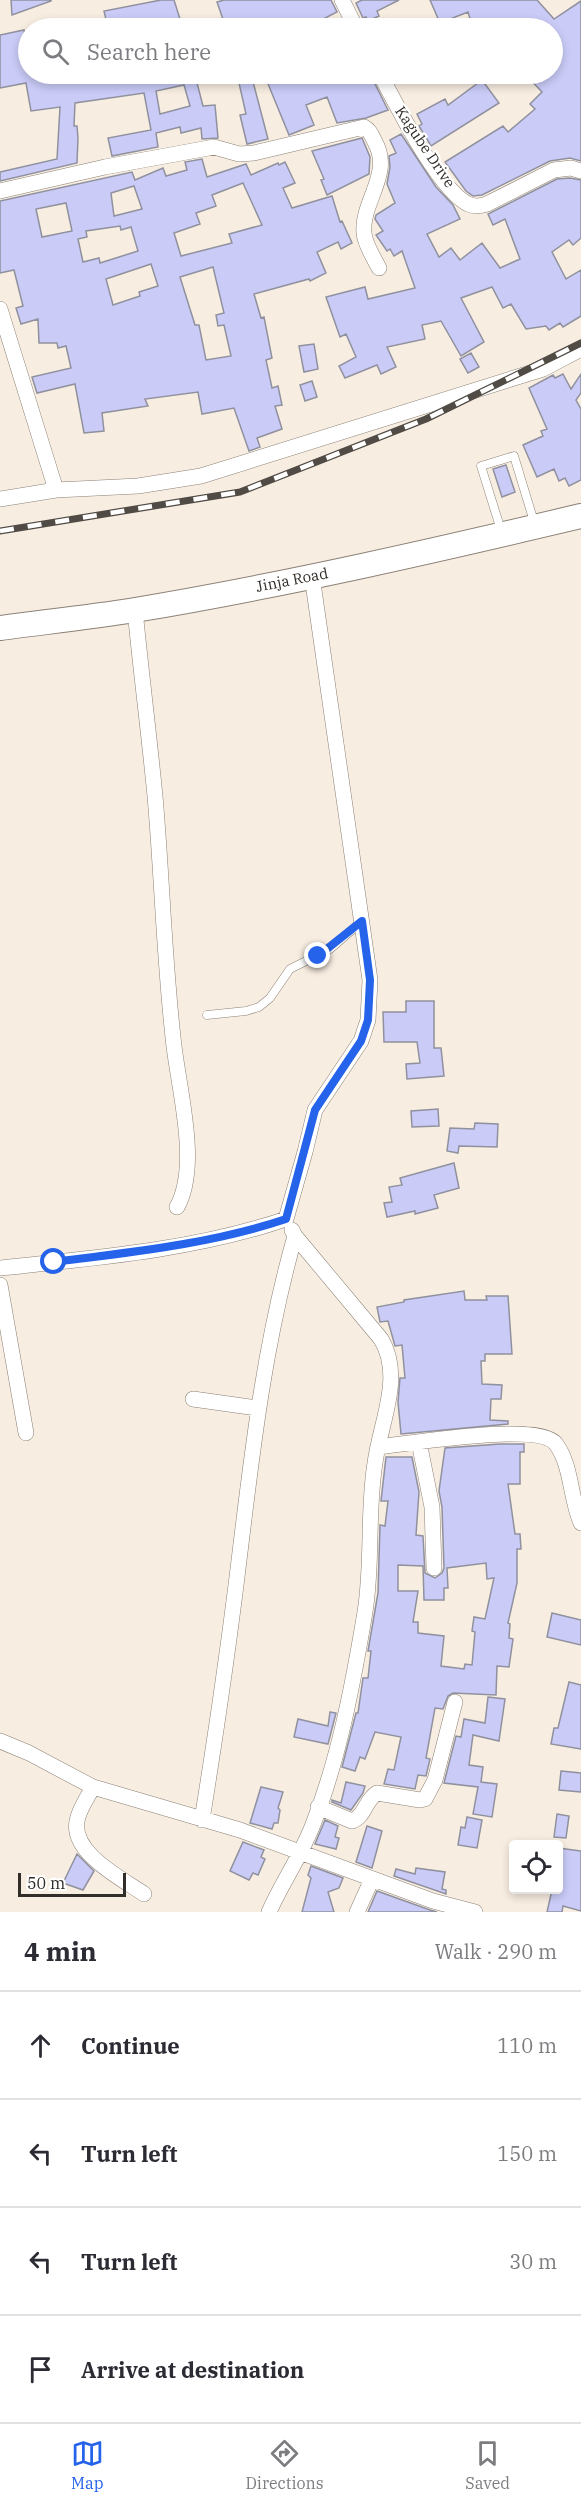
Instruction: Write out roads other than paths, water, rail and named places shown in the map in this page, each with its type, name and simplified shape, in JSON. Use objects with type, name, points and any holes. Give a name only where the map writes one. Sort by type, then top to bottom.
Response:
[{"type":"highway","name":"Jinja Road","points":[[0,628],[135,610],[312,576],[405,558],[581,516]]},
{"type":"street","points":[[342,0],[351,18]]},
{"type":"street","name":"Kagube Drive","points":[[385,84],[404,119],[443,180],[468,203],[478,206],[487,204],[563,168],[581,171]]},
{"type":"street","points":[[0,191],[105,167],[214,147],[239,154],[255,153],[364,127],[368,129],[380,150],[381,158],[380,172],[363,231],[379,268]]},
{"type":"street","points":[[0,309],[56,490]]},
{"type":"street","points":[[0,499],[56,490],[138,486],[201,476],[543,369],[581,350]]},
{"type":"street","points":[[269,1912],[300,1852],[318,1807],[343,1723],[365,1612],[369,1579],[371,1501],[378,1447],[387,1415],[390,1364],[386,1348],[295,1236],[286,1219],[315,1110],[361,1041],[368,1020],[370,980],[312,576]]},
{"type":"street","points":[[135,610],[155,796],[173,1038],[186,1128],[186,1181],[183,1196],[177,1207]]},
{"type":"street","points":[[0,1268],[179,1245],[236,1234],[286,1219]]},
{"type":"street","points":[[202,1820],[220,1706],[257,1408],[271,1330],[295,1236]]},
{"type":"street","points":[[0,1285],[26,1433]]},
{"type":"street","points":[[193,1399],[257,1408]]},
{"type":"street","points":[[378,1447],[466,1436],[538,1435],[550,1439],[562,1455],[581,1523]]},
{"type":"street","points":[[419,1442],[432,1507],[434,1568]]},
{"type":"street","points":[[318,1807],[352,1821],[359,1817],[367,1803],[377,1793],[425,1799],[435,1780],[454,1702]]},
{"type":"street","points":[[0,1741],[29,1753],[93,1787],[240,1830],[433,1901],[475,1912]]},
{"type":"street","points":[[93,1787],[77,1820],[78,1838],[88,1854],[144,1894]]},
{"type":"street","points":[[357,1912],[372,1879]]},
{"type":"lane","points":[[502,535],[481,466],[514,456],[535,527]]},
{"type":"lane","points":[[207,1015],[246,1011],[259,1007],[270,998],[290,969],[330,949],[362,921]]},
{"type":"railway","points":[[0,531],[240,492],[426,419],[581,343]]}]
